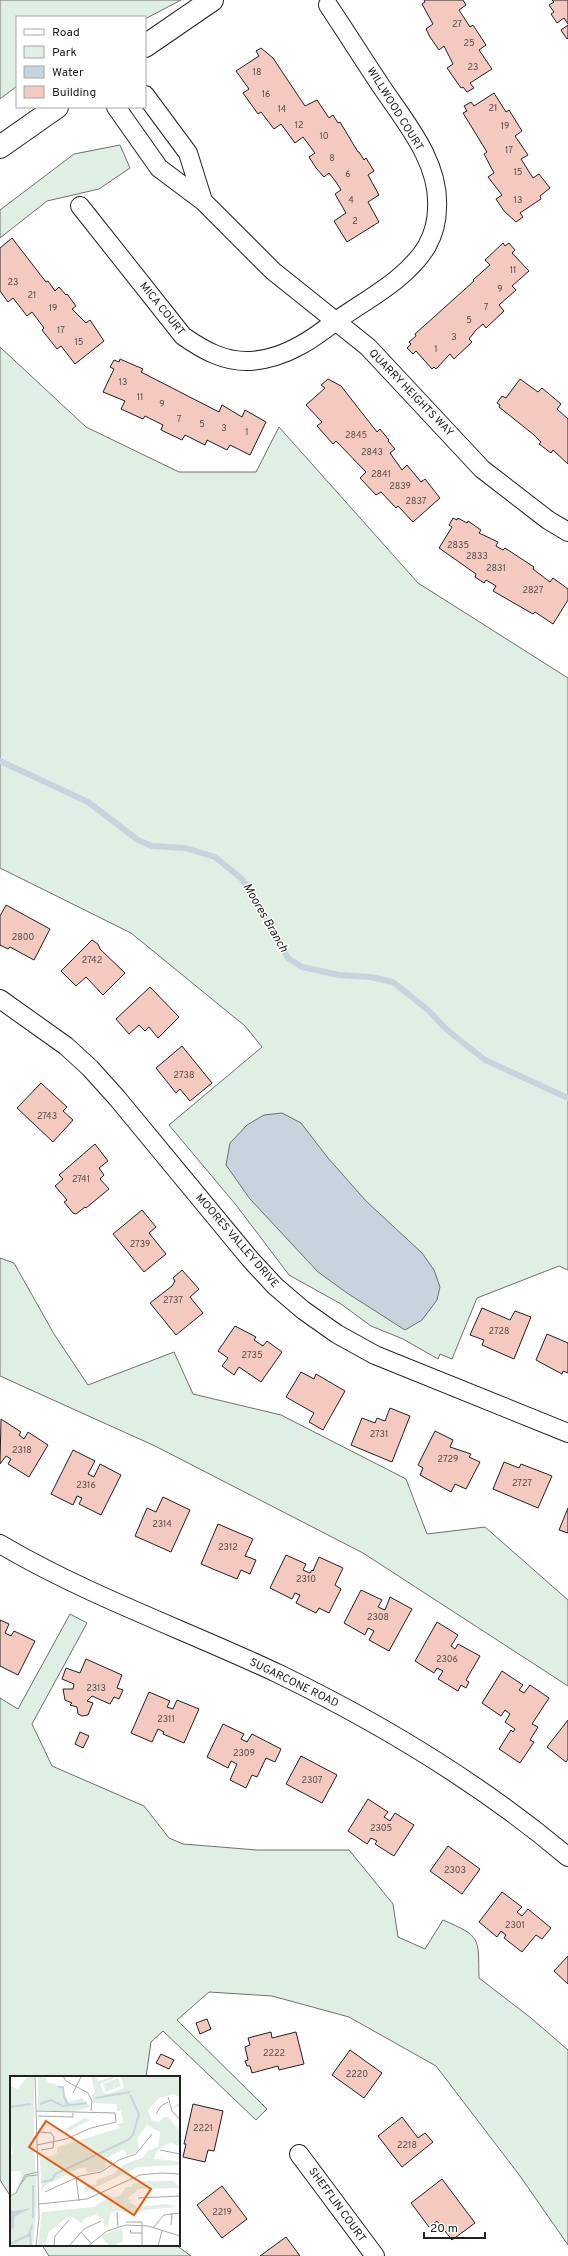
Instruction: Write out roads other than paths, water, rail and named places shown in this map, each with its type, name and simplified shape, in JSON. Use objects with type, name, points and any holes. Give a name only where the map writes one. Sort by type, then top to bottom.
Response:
[{"type":"main road","points":[[146,45],[212,0]]},
{"type":"main road","points":[[0,147],[56,108]]},
{"type":"street","name":"WILLWOOD COURT","points":[[328,5],[417,140],[429,165],[436,188],[437,208],[434,226],[427,245],[414,263],[394,281],[336,322]]},
{"type":"street","name":"QUARRY HEIGHTS WAY","points":[[146,95],[188,153],[203,201]]},
{"type":"street","name":"QUARRY HEIGHTS WAY","points":[[117,108],[159,168],[203,201],[272,271],[368,347],[482,469],[548,520],[568,532]]},
{"type":"street","name":"MICA COURT","points":[[80,206],[167,318],[183,336],[201,349],[225,359],[250,361],[274,356],[300,346],[336,322]]},
{"type":"street","name":"MOORES VALLEY DRIVE","points":[[0,999],[66,1046],[90,1068],[117,1098],[250,1259],[275,1286],[303,1310],[337,1334],[375,1355],[568,1433]]},
{"type":"street","name":"SUGARCONE ROAD","points":[[0,1544],[114,1601],[278,1674],[385,1730],[462,1776],[531,1826],[568,1857]]},
{"type":"street","name":"SHEFFLIN COURT","points":[[299,2154],[374,2256]]},
{"type":"water","points":[[282,1113],[301,1123],[328,1158],[366,1201],[422,1253],[434,1270],[440,1287],[437,1300],[422,1320],[405,1330],[347,1293],[318,1272],[250,1199],[226,1165],[230,1143],[247,1125],[264,1115]]},
{"type":"waterway","name":"Moores Branch","points":[[0,761],[88,802],[138,840],[152,846],[185,848],[215,857],[242,879],[261,908],[288,958],[302,967],[339,975],[371,977],[393,982],[428,1010],[446,1029],[485,1060],[568,1098]]}]
